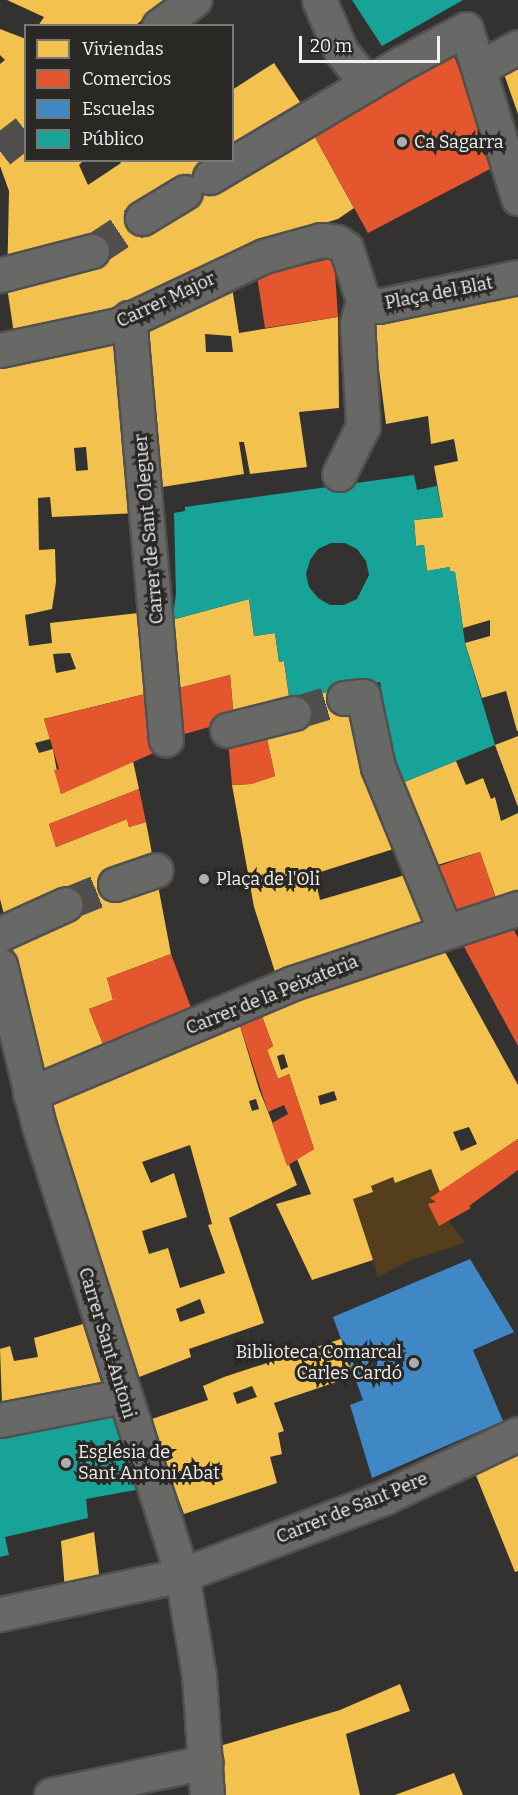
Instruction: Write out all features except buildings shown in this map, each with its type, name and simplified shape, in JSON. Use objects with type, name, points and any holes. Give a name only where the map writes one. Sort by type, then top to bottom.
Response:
[{"type":"street","points":[[162,24],[194,0]]},
{"type":"street","points":[[319,0],[341,51],[367,84]]},
{"type":"street","points":[[142,218],[367,84],[466,29],[518,198]]},
{"type":"street","points":[[479,68],[518,47]]},
{"type":"street","name":"Plaça del Blat","points":[[328,239],[346,248],[360,312],[378,306],[518,278]]},
{"type":"street","name":"Carrer Major","points":[[0,350],[129,322],[264,256],[328,239]]},
{"type":"street","points":[[0,275],[8,276],[92,251]]},
{"type":"street","points":[[339,474],[363,426],[360,312]]},
{"type":"street","name":"Carrer de Sant Oleguer","points":[[129,322],[165,739]]},
{"type":"street","points":[[353,697],[378,767],[444,930]]},
{"type":"street","points":[[227,730],[294,713]]},
{"type":"street","points":[[115,884],[156,870]]},
{"type":"street","points":[[0,934],[66,904]]},
{"type":"street","name":"Carrer de la Peixateria","points":[[30,1094],[258,989],[518,908]]},
{"type":"street","name":"Carrer Sant Antoni","points":[[0,965],[30,1094],[123,1396],[182,1575],[199,1676],[207,1795]]},
{"type":"street","points":[[0,1420],[123,1396]]},
{"type":"street","name":"Carrer de Sant Pere","points":[[0,1614],[182,1575],[383,1498],[518,1434]]},
{"type":"street","points":[[51,1795],[206,1762]]},
{"type":"shaded area","points":[[431,1169],[440,1192],[431,1198],[436,1202],[429,1205],[439,1226],[448,1220],[465,1243],[411,1260],[378,1277],[353,1199],[373,1192],[371,1186],[393,1177],[395,1183]]},
{"type":"tunnel","points":[[0,151],[24,133]]},
{"type":"tunnel","points":[[92,251],[142,218]]},
{"type":"tunnel","points":[[294,713],[344,698]]},
{"type":"tunnel","points":[[66,904],[115,884]]},
{"type":"place","name":"Ca Sagarra","points":[[402,142]]},
{"type":"place","name":"Plaça de l'Oli","points":[[204,879]]},
{"type":"place","name":"Biblioteca Comarcal Carles Cardó","points":[[414,1363]]},
{"type":"place","name":"Església de Sant Antoni Abat","points":[[66,1463]]}]
